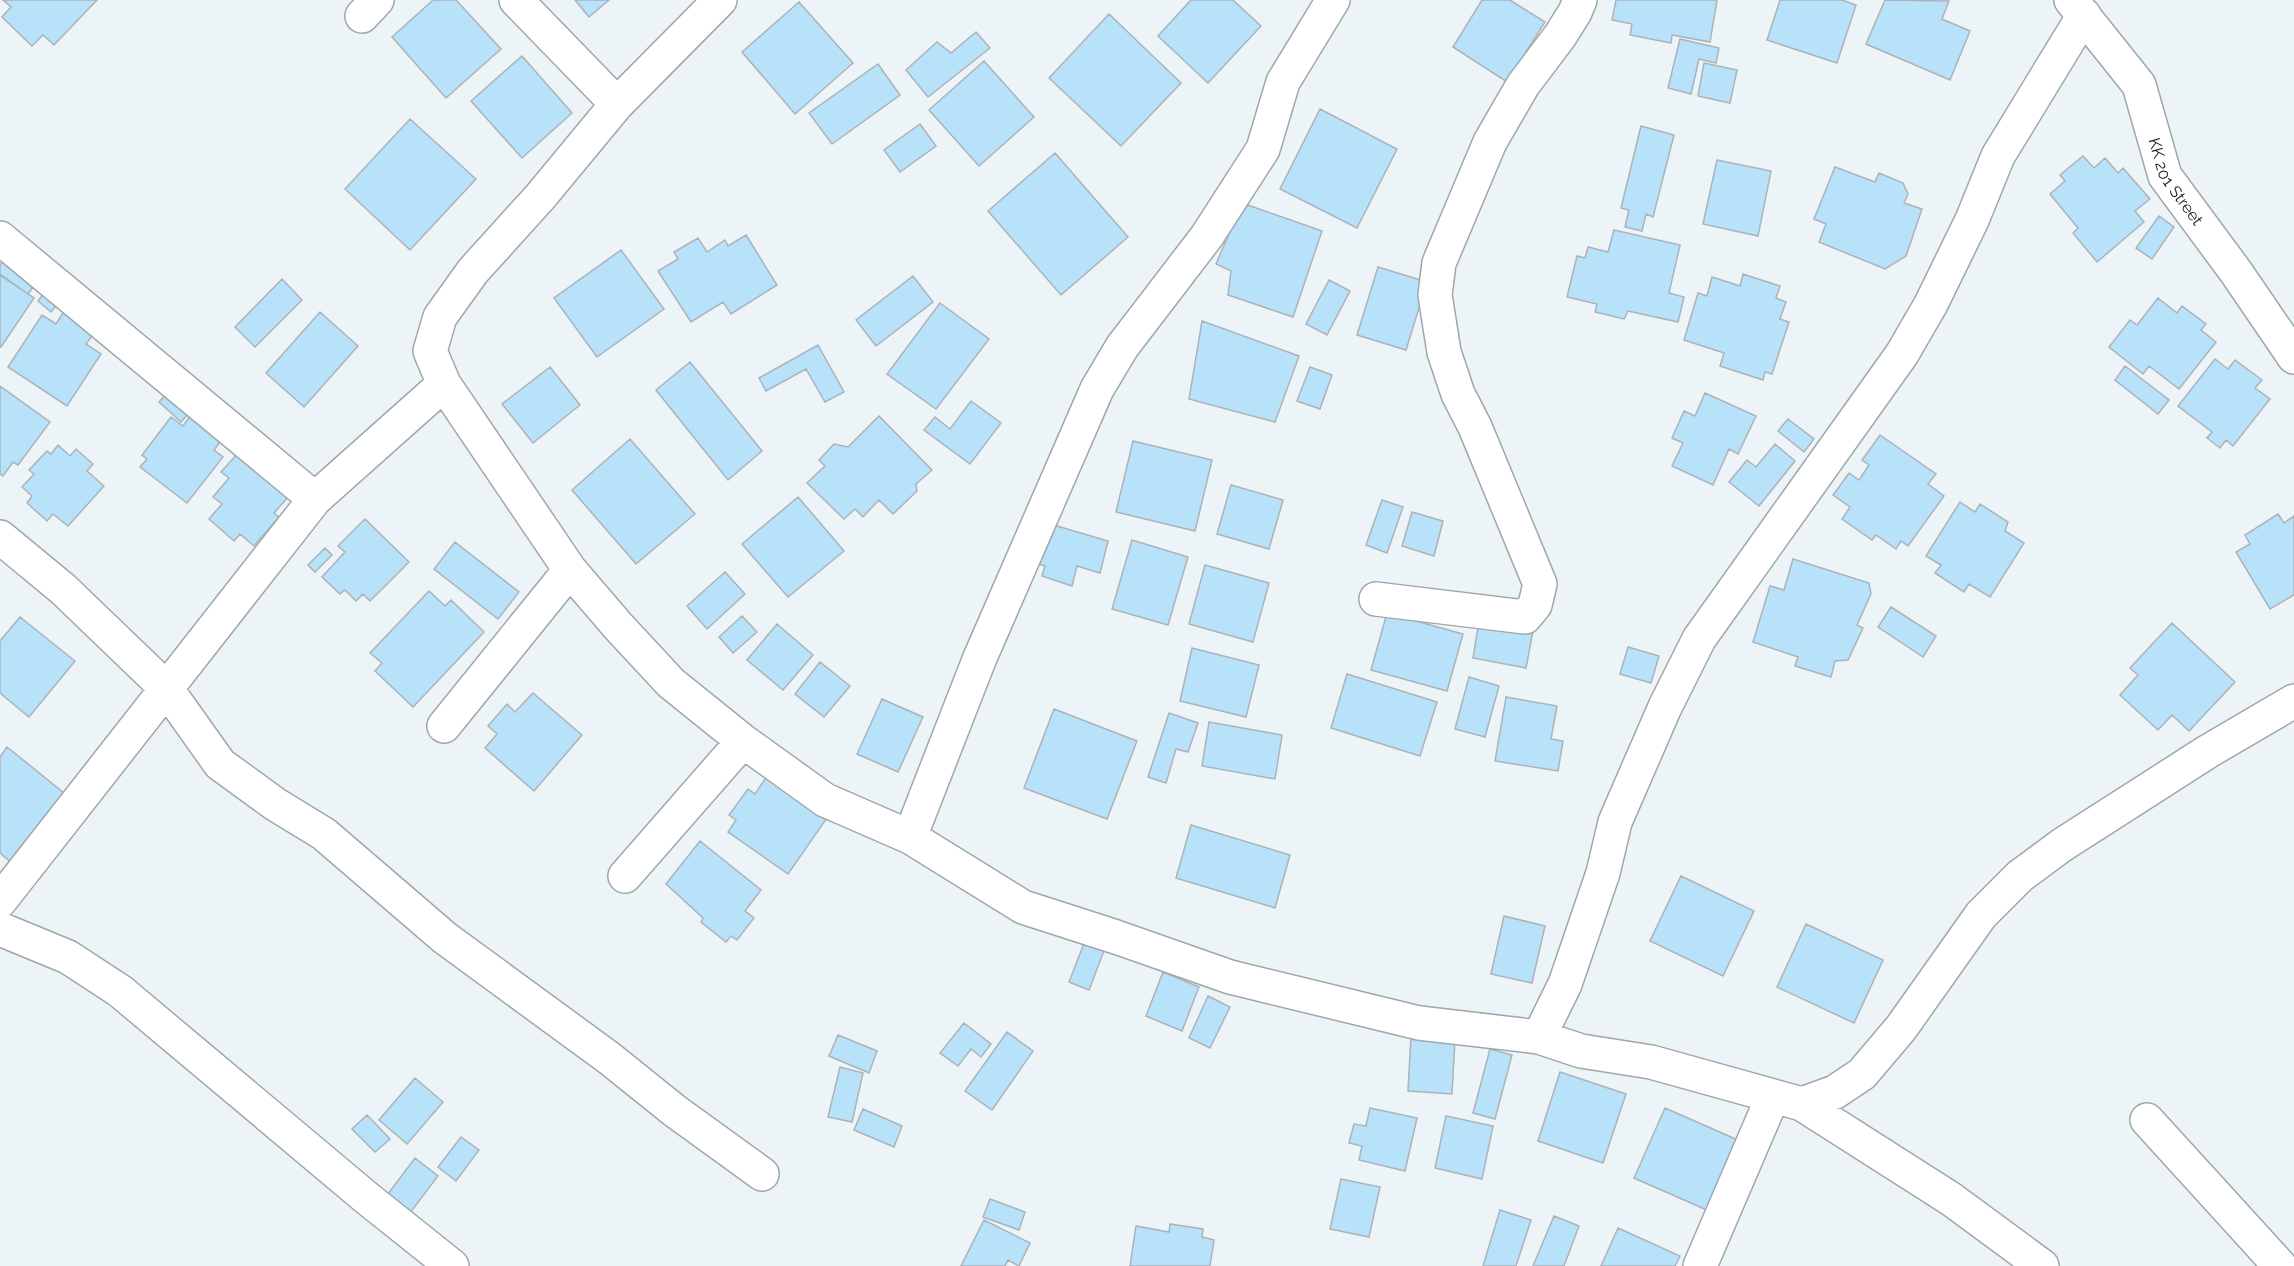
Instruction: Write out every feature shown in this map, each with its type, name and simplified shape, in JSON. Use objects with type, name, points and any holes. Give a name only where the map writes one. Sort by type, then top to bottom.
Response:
[{"type":"street","points":[[516,0],[617,104]]},
{"type":"street","points":[[910,837],[979,660],[1097,389],[1122,347],[1207,236],[1263,149],[1283,82],[1333,0]]},
{"type":"street","points":[[1376,599],[1526,617],[1535,605],[1540,585],[1475,428],[1458,394],[1444,352],[1435,295],[1439,263],[1490,142],[1523,85],[1560,36],[1580,0]]},
{"type":"street","points":[[716,2],[617,104],[540,197],[473,270],[440,317],[430,351],[444,384],[570,570],[671,683],[743,741],[825,800],[910,837],[1023,907],[1230,977],[1419,1023],[1539,1037],[1581,1051],[1651,1062],[1787,1100],[1951,1199],[2042,1266]]},
{"type":"street","points":[[1539,1037],[1565,984],[1603,873],[1615,822],[1661,717],[1699,639],[1902,354],[1931,304],[1972,220],[1998,156],[2078,7]]},
{"type":"street","name":"KK 201 Street","points":[[2078,7],[2139,85],[2166,176],[2294,357]]},
{"type":"street","points":[[0,238],[315,499]]},
{"type":"street","points":[[1,897],[315,499],[444,384]]},
{"type":"street","points":[[0,537],[63,589],[166,688],[220,764],[275,804],[324,834],[445,938],[762,1174]]},
{"type":"street","points":[[444,726],[570,570]]},
{"type":"street","points":[[1787,1100],[1835,1092],[1862,1074],[1901,1028],[1981,915],[2020,876],[2207,752],[2294,701]]},
{"type":"street","points":[[625,876],[743,741]]},
{"type":"street","points":[[0,929],[68,957],[120,991],[368,1199],[452,1266]]},
{"type":"street","points":[[1700,1266],[1787,1100]]},
{"type":"street","points":[[2147,1120],[2280,1266]]},
{"type":"building","points":[[3,0],[97,0],[54,45],[43,35],[32,46],[2,17],[11,7]]},
{"type":"building","points":[[433,0],[456,0],[501,49],[446,98],[392,37]]},
{"type":"building","points":[[575,0],[609,0],[589,17]]},
{"type":"building","points":[[1191,0],[1233,0],[1261,26],[1208,83],[1158,36]]},
{"type":"building","points":[[1482,0],[1510,0],[1545,22],[1507,82],[1453,47]]},
{"type":"building","points":[[1616,0],[1717,0],[1710,42],[1672,35],[1671,43],[1630,35],[1632,24],[1612,20]]},
{"type":"building","points":[[1780,0],[1842,0],[1856,5],[1837,63],[1767,40]]},
{"type":"building","points":[[1885,0],[1949,1],[1942,19],[1970,31],[1950,80],[1866,44]]},
{"type":"building","points":[[799,2],[853,63],[795,114],[742,52]]},
{"type":"building","points":[[1109,14],[1181,83],[1121,146],[1049,78]]},
{"type":"building","points":[[976,32],[990,48],[928,97],[906,70],[937,42],[951,53]]},
{"type":"building","points":[[1680,39],[1719,48],[1716,63],[1699,59],[1691,94],[1668,88]]},
{"type":"building","points":[[522,56],[572,113],[522,158],[471,101]]},
{"type":"building","points":[[984,61],[1034,117],[979,166],[929,110]]},
{"type":"building","points":[[1704,63],[1737,70],[1730,103],[1698,96]]},
{"type":"building","points":[[878,64],[900,95],[832,144],[809,113]]},
{"type":"building","points":[[1320,109],[1397,149],[1357,228],[1280,189]]},
{"type":"building","points":[[410,119],[476,179],[410,250],[345,189]]},
{"type":"building","points":[[920,124],[936,146],[900,172],[884,150]]},
{"type":"building","points":[[1641,126],[1674,135],[1653,217],[1646,214],[1642,231],[1625,227],[1629,210],[1621,208]]},
{"type":"building","points":[[1055,153],[1128,237],[1061,295],[988,211]]},
{"type":"building","points":[[2083,156],[2094,168],[2105,158],[2118,173],[2123,168],[2150,199],[2135,211],[2144,222],[2097,262],[2073,233],[2078,228],[2050,194],[2065,181],[2060,175]]},
{"type":"building","points":[[1717,160],[1771,171],[1758,236],[1703,224]]},
{"type":"building","points":[[1835,167],[1875,182],[1879,173],[1903,183],[1908,194],[1904,203],[1922,209],[1906,256],[1885,269],[1819,242],[1826,224],[1814,219]]},
{"type":"building","points":[[1242,203],[1322,231],[1293,317],[1228,295],[1231,271],[1216,264]]},
{"type":"building","points":[[2159,216],[2174,227],[2152,259],[2136,248]]},
{"type":"building","points":[[1614,230],[1680,245],[1669,293],[1684,297],[1678,322],[1628,311],[1624,319],[1595,312],[1597,304],[1567,297],[1577,256],[1585,258],[1588,247],[1608,252]]},
{"type":"building","points":[[746,235],[777,285],[731,314],[723,302],[691,322],[658,271],[678,259],[674,252],[698,238],[707,252],[725,240],[728,246]]},
{"type":"building","points":[[621,250],[664,309],[597,357],[554,298]]},
{"type":"building","points":[[7,256],[39,279],[28,294],[0,274],[0,265]]},
{"type":"building","points":[[1378,267],[1427,282],[1406,350],[1357,335]]},
{"type":"building","points":[[1743,274],[1780,286],[1776,298],[1786,302],[1780,319],[1789,322],[1772,374],[1765,372],[1763,380],[1720,366],[1724,353],[1684,340],[1698,293],[1707,296],[1712,277],[1740,286]]},
{"type":"building","points":[[0,275],[34,298],[1,347],[0,346]]},
{"type":"building","points":[[913,276],[933,302],[876,346],[856,320]]},
{"type":"building","points":[[282,279],[302,300],[255,347],[235,327]]},
{"type":"building","points":[[1329,280],[1350,291],[1327,335],[1306,324]]},
{"type":"building","points":[[51,284],[65,295],[51,312],[38,301]]},
{"type":"building","points":[[2158,298],[2177,313],[2182,306],[2206,324],[2201,330],[2216,342],[2179,389],[2149,366],[2143,374],[2109,347],[2130,320],[2137,325]]},
{"type":"building","points":[[940,303],[989,339],[936,409],[887,374]]},
{"type":"building","points":[[68,305],[100,325],[86,344],[101,354],[67,406],[8,367],[42,315],[56,324]]},
{"type":"building","points":[[320,312],[358,346],[304,407],[266,373]]},
{"type":"building","points":[[1202,321],[1299,356],[1275,422],[1189,399]]},
{"type":"building","points":[[818,345],[844,392],[825,402],[806,369],[766,391],[759,378]]},
{"type":"building","points":[[2215,359],[2228,369],[2235,360],[2262,380],[2255,388],[2270,399],[2233,446],[2226,440],[2220,448],[2207,438],[2212,432],[2178,406]]},
{"type":"building","points":[[690,362],[762,451],[728,480],[656,390]]},
{"type":"building","points":[[2125,366],[2169,400],[2158,414],[2115,380]]},
{"type":"building","points":[[550,367],[580,405],[533,443],[502,404]]},
{"type":"building","points":[[1310,367],[1332,375],[1320,409],[1297,401]]},
{"type":"building","points":[[175,384],[197,404],[181,422],[159,402]]},
{"type":"building","points":[[0,386],[50,422],[18,465],[13,462],[3,476],[0,474]]},
{"type":"building","points":[[1705,393],[1756,416],[1738,454],[1729,449],[1713,485],[1672,466],[1683,443],[1672,438],[1684,411],[1695,416]]},
{"type":"building","points":[[971,401],[1001,423],[970,464],[924,430],[935,417],[950,429]]},
{"type":"building","points":[[194,411],[225,435],[214,450],[223,457],[187,503],[140,467],[147,459],[142,455],[171,417],[183,426]]},
{"type":"building","points":[[879,416],[932,470],[916,484],[917,491],[893,514],[879,500],[863,517],[855,509],[844,519],[807,483],[825,466],[819,460],[834,444],[848,447]]},
{"type":"building","points":[[1788,419],[1814,439],[1804,452],[1778,431]]},
{"type":"building","points":[[1880,435],[1936,474],[1928,484],[1944,496],[1908,546],[1901,541],[1896,549],[1876,535],[1872,540],[1842,519],[1850,507],[1833,495],[1849,473],[1859,480],[1869,465],[1862,460]]},
{"type":"building","points":[[630,439],[695,514],[636,564],[572,490]]},
{"type":"building","points":[[1133,441],[1212,460],[1195,531],[1116,512]]},
{"type":"building","points":[[1775,444],[1795,461],[1759,506],[1729,482],[1747,460],[1756,467]]},
{"type":"building","points":[[58,445],[70,456],[76,449],[93,464],[87,471],[104,486],[68,526],[53,514],[47,521],[27,503],[32,496],[22,487],[34,474],[29,470],[47,451],[51,454]]},
{"type":"building","points":[[240,451],[289,496],[274,513],[279,517],[254,546],[240,534],[234,541],[209,519],[222,504],[213,497],[229,478],[221,472]]},
{"type":"building","points":[[1231,485],[1283,500],[1269,549],[1217,534]]},
{"type":"building","points":[[798,497],[844,551],[788,597],[742,544]]},
{"type":"building","points":[[1382,500],[1403,507],[1387,553],[1366,545]]},
{"type":"building","points":[[1960,502],[1975,512],[1980,504],[2008,522],[2005,531],[2024,543],[1990,597],[1969,584],[1964,592],[1935,573],[1941,565],[1926,556]]},
{"type":"building","points":[[1412,512],[1443,521],[1434,556],[1402,546]]},
{"type":"building","points":[[2278,514],[2284,523],[2294,516],[2294,595],[2270,609],[2236,552],[2250,544],[2245,535]]},
{"type":"building","points":[[365,519],[409,562],[370,601],[363,594],[356,601],[345,590],[340,594],[322,577],[345,552],[338,546]]},
{"type":"building","points":[[1040,521],[1108,541],[1100,573],[1077,566],[1072,586],[1042,576],[1045,566],[1028,561]]},
{"type":"building","points":[[1132,540],[1188,557],[1168,625],[1112,609]]},
{"type":"building","points":[[455,542],[519,592],[498,619],[434,569]]},
{"type":"building","points":[[325,548],[332,555],[315,572],[308,565]]},
{"type":"building","points":[[1793,559],[1869,583],[1871,594],[1857,625],[1863,628],[1848,660],[1835,661],[1831,677],[1795,666],[1798,657],[1753,642],[1770,586],[1784,590]]},
{"type":"building","points":[[1205,565],[1269,583],[1253,642],[1189,624]]},
{"type":"building","points":[[725,572],[745,594],[707,629],[687,606]]},
{"type":"building","points":[[429,591],[445,606],[451,600],[484,632],[413,707],[375,671],[382,663],[370,653]]},
{"type":"building","points":[[1891,607],[1936,636],[1923,657],[1878,627]]},
{"type":"building","points":[[1387,613],[1463,634],[1447,691],[1371,670]]},
{"type":"building","points":[[742,616],[757,632],[733,653],[719,637]]},
{"type":"building","points":[[20,617],[75,661],[29,717],[0,693],[0,641]]},
{"type":"building","points":[[1479,621],[1533,631],[1526,668],[1473,658]]},
{"type":"building","points":[[2172,623],[2235,682],[2189,731],[2172,715],[2158,730],[2120,695],[2138,675],[2130,668]]},
{"type":"building","points":[[777,624],[813,655],[783,690],[747,660]]},
{"type":"building","points":[[1628,647],[1659,656],[1651,683],[1620,674]]},
{"type":"building","points":[[1192,648],[1259,665],[1246,717],[1180,701]]},
{"type":"building","points":[[820,662],[850,686],[824,717],[795,694]]},
{"type":"building","points":[[1347,674],[1437,702],[1420,756],[1331,728]]},
{"type":"building","points":[[1469,677],[1499,686],[1485,737],[1455,729]]},
{"type":"building","points":[[533,693],[582,735],[534,791],[485,748],[497,734],[488,726],[507,704],[515,712]]},
{"type":"building","points":[[1506,697],[1557,706],[1551,739],[1563,741],[1558,771],[1495,761]]},
{"type":"building","points":[[882,699],[923,717],[898,772],[857,754]]},
{"type":"building","points":[[1054,709],[1137,741],[1107,819],[1024,788]]},
{"type":"building","points":[[1169,713],[1198,723],[1188,752],[1176,749],[1166,783],[1148,777]]},
{"type":"building","points":[[1209,722],[1282,735],[1275,779],[1202,766]]},
{"type":"building","points":[[7,747],[74,801],[19,869],[0,853],[0,757]]},
{"type":"building","points":[[767,776],[827,818],[788,874],[728,832],[736,820],[729,815],[748,789],[755,794]]},
{"type":"building","points":[[1191,825],[1290,855],[1275,908],[1176,878]]},
{"type":"building","points":[[700,841],[761,890],[745,911],[754,918],[737,940],[731,936],[726,942],[701,922],[703,918],[666,884]]},
{"type":"building","points":[[1681,876],[1754,911],[1723,976],[1650,941]]},
{"type":"building","points":[[1504,916],[1545,926],[1532,983],[1491,974]]},
{"type":"building","points":[[1806,924],[1883,960],[1854,1023],[1777,987]]},
{"type":"building","points":[[1085,941],[1105,948],[1089,990],[1069,982]]},
{"type":"building","points":[[1163,972],[1199,987],[1182,1031],[1146,1016]]},
{"type":"building","points":[[1208,996],[1230,1007],[1210,1048],[1189,1038]]},
{"type":"building","points":[[964,1023],[991,1044],[981,1057],[971,1049],[958,1066],[940,1053]]},
{"type":"building","points":[[1007,1032],[1033,1051],[992,1110],[965,1091]]},
{"type":"building","points":[[838,1035],[877,1051],[869,1073],[829,1056]]},
{"type":"building","points":[[1411,1036],[1455,1039],[1452,1094],[1408,1091]]},
{"type":"building","points":[[1490,1049],[1512,1055],[1495,1119],[1473,1113]]},
{"type":"building","points":[[840,1067],[863,1073],[852,1122],[828,1117]]},
{"type":"building","points":[[1560,1072],[1626,1094],[1603,1163],[1538,1141]]},
{"type":"building","points":[[415,1078],[443,1102],[407,1144],[379,1120]]},
{"type":"building","points":[[1370,1108],[1417,1118],[1405,1171],[1359,1160],[1362,1146],[1349,1143],[1354,1124],[1366,1126]]},
{"type":"building","points":[[1665,1108],[1740,1141],[1709,1211],[1634,1178]]},
{"type":"building","points":[[863,1109],[902,1126],[894,1147],[854,1130]]},
{"type":"building","points":[[367,1115],[390,1139],[375,1152],[352,1129]]},
{"type":"building","points":[[1446,1116],[1493,1126],[1482,1179],[1435,1168]]},
{"type":"building","points":[[461,1137],[479,1150],[456,1181],[438,1167]]},
{"type":"building","points":[[415,1158],[438,1176],[410,1213],[387,1195]]},
{"type":"building","points":[[1341,1179],[1380,1187],[1369,1237],[1330,1229]]},
{"type":"building","points":[[990,1199],[1025,1212],[1019,1230],[983,1217]]},
{"type":"building","points":[[1500,1210],[1531,1220],[1516,1266],[1483,1266]]},
{"type":"building","points":[[1554,1216],[1579,1226],[1564,1266],[1533,1266]]},
{"type":"building","points":[[984,1220],[1030,1243],[1019,1266],[1008,1260],[1005,1266],[961,1266]]},
{"type":"building","points":[[1170,1224],[1203,1229],[1202,1237],[1214,1240],[1210,1266],[1130,1266],[1136,1226],[1169,1232]]},
{"type":"building","points":[[1618,1228],[1680,1256],[1675,1266],[1601,1266]]}]
